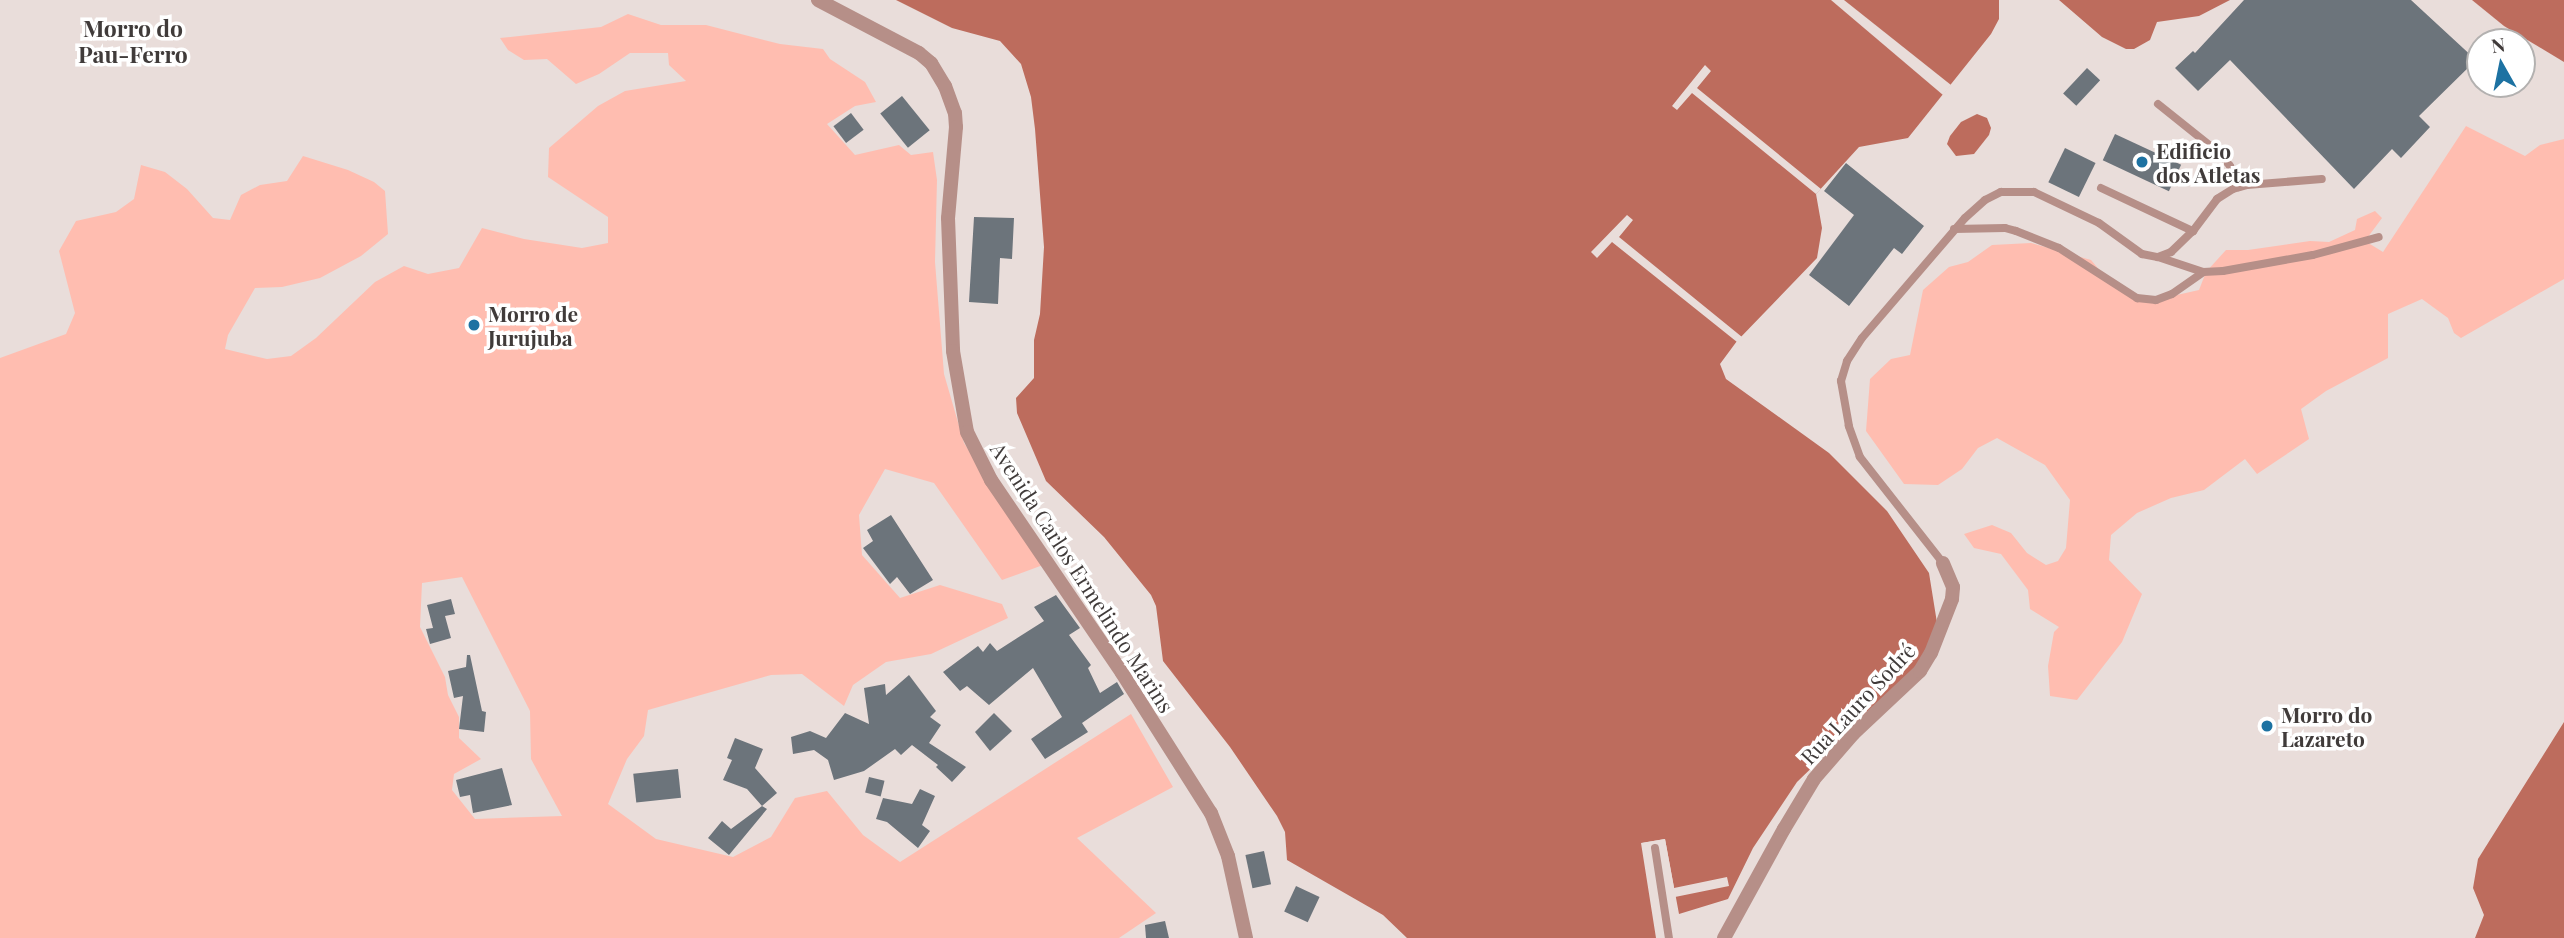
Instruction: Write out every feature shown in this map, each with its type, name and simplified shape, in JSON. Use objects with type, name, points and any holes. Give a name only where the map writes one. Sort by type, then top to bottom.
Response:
[{"type":"street","name":"Avenida Carlos Ermelindo Marins","points":[[818,0],[919,53],[931,63],[946,86],[955,113],[956,127],[948,218],[953,351],[967,432],[990,480],[1122,673],[1211,813],[1228,856],[1246,938]]},
{"type":"street","name":"Rua Lauro Sodré","points":[[1724,938],[1814,779],[1853,734],[1920,671],[1931,653],[1953,592],[1943,562]]},
{"type":"lane","points":[[2158,104],[2218,152],[2230,166],[2239,187]]},
{"type":"lane","points":[[2158,257],[2171,252],[2193,231],[2217,199],[2239,187],[2322,179]]},
{"type":"lane","points":[[2101,188],[2193,231]]},
{"type":"lane","points":[[1943,562],[1860,457],[1849,426],[1841,381],[1847,361],[1862,338],[1954,229],[1976,207],[2001,192],[2034,192],[2099,223],[2142,254],[2203,272],[2290,260],[2379,237]]},
{"type":"lane","points":[[1954,229],[2005,228],[2016,231],[2059,248],[2137,298],[2156,300],[2172,294],[2203,272]]},
{"type":"lane","points":[[1655,848],[1669,938]]},
{"type":"shaded area","points":[[896,0],[1999,0],[1999,19],[1991,34],[1908,138],[1859,147],[1816,194],[1822,228],[1817,258],[1737,341],[1720,364],[1726,379],[1829,453],[1887,511],[1929,573],[1938,629],[1925,658],[1797,782],[1753,848],[1728,899],[1679,914],[1665,839],[1641,843],[1656,938],[1407,938],[1383,915],[1287,860],[1285,832],[1277,816],[1230,747],[1163,661],[1156,606],[1151,595],[1104,537],[1046,481],[1017,413],[1016,398],[1034,378],[1034,340],[1040,314],[1044,247],[1031,97],[1021,64],[1000,41],[952,28]]},
{"type":"shaded area","points":[[2059,0],[2230,0],[2199,16],[2157,22],[2150,40],[2134,49],[2126,49],[2102,37]]},
{"type":"shaded area","points":[[2472,0],[2564,0],[2564,62],[2536,45],[2536,28],[2504,26]]},
{"type":"shaded area","points":[[628,14],[661,25],[706,25],[780,44],[823,49],[830,59],[865,82],[876,102],[855,106],[827,124],[855,155],[899,145],[911,155],[933,152],[937,180],[935,262],[944,374],[964,443],[1043,565],[1002,580],[934,483],[885,469],[859,515],[862,555],[900,598],[940,585],[1002,604],[1008,618],[931,654],[886,662],[853,685],[844,706],[802,674],[771,675],[648,710],[644,736],[627,759],[608,804],[656,839],[733,857],[771,837],[795,798],[827,791],[863,835],[900,862],[1131,714],[1173,787],[1077,838],[1156,913],[1119,938],[0,938],[0,358],[66,334],[75,313],[59,251],[76,221],[116,212],[134,199],[141,165],[165,172],[187,189],[213,218],[230,220],[241,195],[260,185],[287,181],[303,156],[348,170],[374,182],[385,191],[388,234],[361,256],[320,278],[282,287],[255,288],[228,335],[225,349],[267,359],[291,356],[316,338],[375,282],[404,266],[428,274],[459,268],[482,228],[524,239],[582,248],[608,243],[608,217],[548,177],[549,148],[598,106],[625,91],[686,81],[669,65],[668,53],[630,53],[599,74],[576,84],[547,59],[524,60],[508,50],[500,38],[601,27]],"holes":[[[462,577],[530,711],[531,759],[562,816],[475,819],[452,790],[454,774],[481,759],[459,738],[459,717],[448,695],[445,677],[420,627],[422,583]]]},
{"type":"shaded area","points":[[1977,114],[1987,118],[1991,128],[1989,135],[1974,154],[1956,156],[1947,144],[1950,136],[1961,122]]},
{"type":"shaded area","points":[[2466,126],[2525,156],[2540,145],[2564,139],[2564,279],[2461,338],[2454,333],[2448,318],[2422,299],[2388,314],[2388,358],[2326,391],[2301,409],[2309,439],[2257,474],[2245,459],[2204,490],[2171,498],[2137,513],[2111,535],[2109,560],[2142,594],[2122,642],[2077,700],[2050,696],[2048,666],[2054,632],[2059,627],[2030,609],[2028,590],[2001,554],[1974,548],[1964,534],[1992,525],[2011,533],[2027,553],[2046,565],[2058,561],[2066,548],[2070,500],[2045,465],[1997,438],[1978,448],[1962,469],[1938,485],[1904,484],[1866,431],[1870,379],[1891,359],[1910,355],[1923,290],[1949,267],[1968,262],[1992,245],[2031,243],[2091,260],[2107,279],[2128,294],[2159,299],[2199,290],[2206,272],[2226,250],[2248,250],[2310,241],[2329,242],[2355,230],[2357,219],[2375,211],[2382,218],[2365,241],[2383,252]]},
{"type":"shaded area","points":[[2564,722],[2564,938],[2475,938],[2484,915],[2473,888],[2478,859]]},
{"type":"pier","points":[[1831,0],[1844,0],[1951,85],[1943,95]]},
{"type":"pier","points":[[1705,65],[1711,71],[1697,88],[1821,189],[1816,194],[1692,93],[1677,110],[1672,106]]},
{"type":"pier","points":[[1627,215],[1633,220],[1619,237],[1742,337],[1737,342],[1612,242],[1597,258],[1591,252]]},
{"type":"pier","points":[[1665,839],[1674,888],[1727,877],[1729,886],[1675,897],[1678,917],[1663,843],[1645,846],[1659,938],[1642,843]]},
{"type":"building","points":[[2244,0],[2411,0],[2466,51],[2466,70],[2419,116],[2430,127],[2401,158],[2392,149],[2354,189],[2230,60],[2198,91],[2175,68],[2193,51],[2195,53]]},
{"type":"building","points":[[2087,68],[2100,80],[2076,106],[2063,94]]},
{"type":"building","points":[[902,96],[930,130],[908,148],[880,114]]},
{"type":"building","points":[[851,113],[864,130],[846,143],[833,126]]},
{"type":"building","name":"Edificio dos Atletas","points":[[2115,134],[2181,165],[2169,191],[2103,160]]},
{"type":"building","points":[[2065,148],[2096,163],[2079,197],[2048,182]]},
{"type":"building","points":[[1846,163],[1924,226],[1902,254],[1894,248],[1849,306],[1809,275],[1854,215],[1824,191]]},
{"type":"building","points":[[974,217],[1014,218],[1012,259],[1000,258],[998,304],[969,302]]},
{"type":"building","points":[[891,515],[933,580],[910,594],[897,577],[890,584],[863,548],[873,541],[867,530]]},
{"type":"building","points":[[1056,595],[1080,628],[1069,635],[1091,665],[1088,668],[1100,693],[1117,682],[1124,694],[1082,723],[1088,732],[1045,759],[1031,739],[1062,717],[1033,668],[989,705],[967,686],[960,691],[943,672],[978,646],[983,652],[990,643],[997,651],[1044,621],[1034,607]]},
{"type":"building","points":[[451,599],[455,614],[445,616],[451,638],[430,644],[426,629],[433,628],[427,605]]},
{"type":"building","points":[[467,655],[470,655],[482,711],[486,712],[484,732],[459,729],[463,696],[454,698],[448,671],[466,667]]},
{"type":"building","points":[[909,675],[936,711],[930,717],[941,725],[929,743],[966,767],[952,782],[936,767],[938,765],[912,745],[901,755],[895,749],[864,771],[834,780],[828,760],[814,750],[793,754],[791,737],[810,731],[826,738],[845,713],[869,724],[864,688],[885,684],[886,695]]},
{"type":"building","points":[[994,713],[1012,731],[990,751],[975,732]]},
{"type":"building","points":[[735,738],[763,749],[755,768],[777,793],[762,806],[747,789],[723,780],[732,760],[727,758]]},
{"type":"building","points":[[502,768],[512,805],[473,813],[470,795],[460,797],[456,780]]},
{"type":"building","points":[[678,769],[681,798],[636,803],[633,774]]},
{"type":"building","points":[[869,777],[885,781],[881,796],[865,793]]},
{"type":"building","points":[[920,789],[935,796],[922,825],[930,831],[918,848],[887,822],[876,819],[883,798],[912,804]]},
{"type":"building","points":[[762,806],[767,809],[729,855],[708,838],[722,821],[731,829]]},
{"type":"building","points":[[1264,851],[1271,884],[1252,888],[1245,855]]},
{"type":"building","points":[[1296,886],[1320,897],[1308,922],[1284,911]]},
{"type":"building","points":[[1165,921],[1169,938],[1146,938],[1145,925]]},
{"type":"place","name":"Edificio dos Atletas","points":[[2142,162]]},
{"type":"place","name":"Morro de Jurujuba","points":[[474,325]]},
{"type":"place","name":"Morro do Lazareto","points":[[2267,726]]},
{"type":"district","name":"Morro do Pau-Ferro","points":[[133,41]]}]
